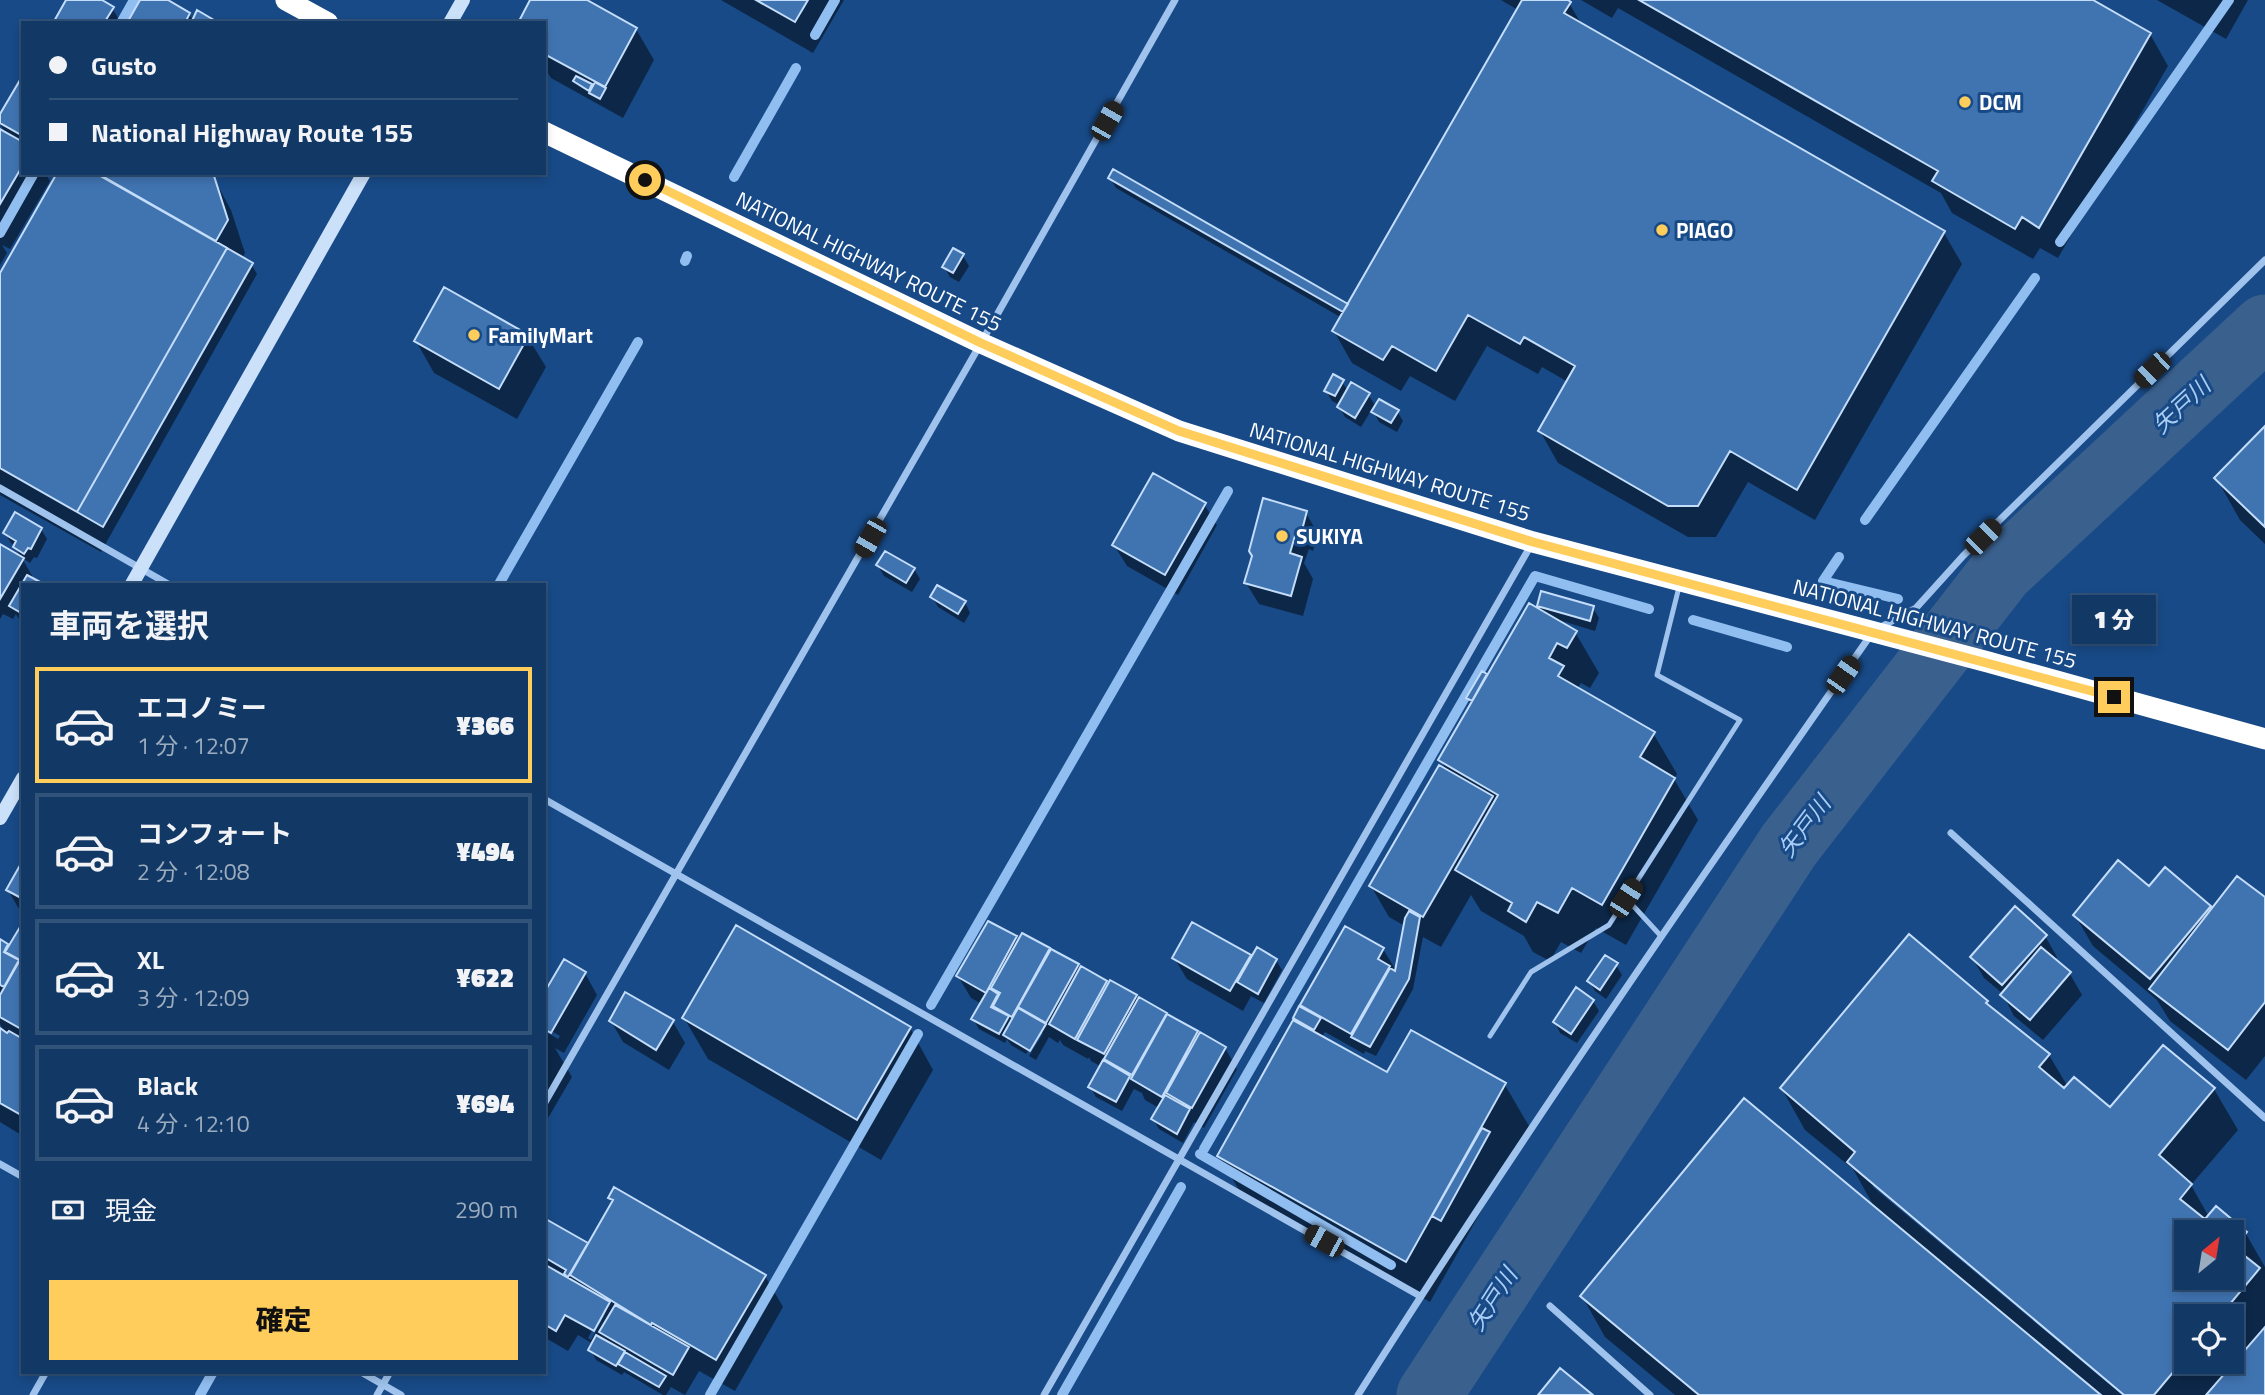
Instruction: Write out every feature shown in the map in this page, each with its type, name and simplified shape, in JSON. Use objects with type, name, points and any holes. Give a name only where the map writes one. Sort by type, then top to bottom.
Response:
[{"type":"highway","points":[[286,0],[324,21]]},
{"type":"highway","name":"NATIONAL HIGHWAY ROUTE 155","points":[[546,133],[981,343],[1179,431],[1533,542],[1988,662],[2265,739]]},
{"type":"street","points":[[451,21],[463,0]]},
{"type":"street","points":[[546,1101],[1175,0]]},
{"type":"street","points":[[133,583],[363,175]]},
{"type":"street","points":[[1358,1395],[1420,1296],[1660,935],[1882,634],[1916,608],[1973,547],[2265,260]]},
{"type":"street","points":[[0,488],[166,583]]},
{"type":"street","points":[[1044,1395],[1533,542]]},
{"type":"street","points":[[0,818],[21,781]]},
{"type":"street","points":[[546,800],[1420,1296]]},
{"type":"street","points":[[1951,834],[2265,1118]]},
{"type":"street","points":[[0,1164],[21,1176]]},
{"type":"street","points":[[1550,1306],[1650,1395]]},
{"type":"street","points":[[33,1395],[45,1374]]},
{"type":"street","points":[[365,1374],[401,1395]]},
{"type":"street","points":[[377,1395],[389,1374]]},
{"type":"lane","points":[[1490,1035],[1531,972],[1609,925],[1740,720],[1657,675],[1680,580]]},
{"type":"lane","points":[[1626,898],[1660,935]]},
{"type":"building","points":[[66,0],[102,0],[114,7],[105,21],[54,21]]},
{"type":"building","points":[[140,0],[168,0],[190,13],[186,21],[128,21]]},
{"type":"building","points":[[530,0],[587,0],[637,28],[605,87],[546,55],[546,21],[519,21]]},
{"type":"building","points":[[756,0],[808,0],[795,22]]},
{"type":"building","points":[[1522,0],[1568,0],[1571,2],[1564,13],[1945,231],[1797,490],[1730,451],[1698,506],[1668,506],[1538,431],[1575,366],[1524,337],[1520,344],[1468,315],[1436,371],[1392,346],[1383,360],[1332,331]]},
{"type":"building","name":"DCM","points":[[1639,0],[2093,0],[2151,33],[2039,228],[2022,217],[2015,229],[1932,181],[1938,171]]},
{"type":"building","points":[[197,10],[216,21],[192,21]]},
{"type":"building","points":[[576,76],[592,84],[589,91],[573,81]]},
{"type":"building","points":[[21,78],[21,135],[0,123],[0,114]]},
{"type":"building","points":[[595,82],[606,88],[600,99],[589,93]]},
{"type":"building","points":[[0,129],[21,141],[21,168],[0,204]]},
{"type":"building","points":[[1113,169],[1348,304],[1343,312],[1108,178]]},
{"type":"building","points":[[56,175],[99,175],[227,248],[77,512],[0,468],[0,273]]},
{"type":"building","points":[[100,175],[212,175],[228,220],[216,241]]},
{"type":"building","points":[[227,248],[253,263],[103,527],[77,512]]},
{"type":"building","points":[[953,248],[964,254],[953,273],[942,267]]},
{"type":"building","points":[[444,287],[529,335],[499,389],[414,341]]},
{"type":"building","points":[[1333,374],[1344,380],[1335,396],[1324,391]]},
{"type":"building","points":[[1351,382],[1370,393],[1355,418],[1337,407]]},
{"type":"building","points":[[1379,399],[1399,410],[1391,423],[1371,412]]},
{"type":"building","points":[[2265,426],[2265,527],[2214,478]]},
{"type":"building","points":[[1153,473],[1206,503],[1165,575],[1112,545]]},
{"type":"building","points":[[1263,498],[1307,511],[1302,530],[1297,529],[1290,553],[1302,557],[1291,596],[1244,583],[1252,556],[1249,551]]},
{"type":"building","points":[[15,512],[42,528],[31,549],[28,548],[24,554],[13,547],[16,541],[3,533]]},
{"type":"building","points":[[0,544],[24,558],[0,599]]},
{"type":"building","points":[[885,551],[915,568],[906,583],[876,565]]},
{"type":"building","points":[[27,575],[42,583],[22,583]]},
{"type":"building","points":[[21,585],[21,613],[9,606]]},
{"type":"building","points":[[937,585],[966,601],[958,614],[930,597]]},
{"type":"building","points":[[1541,591],[1594,606],[1590,621],[1537,606]]},
{"type":"building","points":[[1529,603],[1577,631],[1567,648],[1557,643],[1549,658],[1564,666],[1558,676],[1655,732],[1640,757],[1675,778],[1602,905],[1572,888],[1558,913],[1537,902],[1526,922],[1508,911],[1512,903],[1455,870],[1498,795],[1438,760]]},
{"type":"building","points":[[1482,671],[1487,674],[1472,701],[1466,698]]},
{"type":"building","points":[[1439,765],[1493,796],[1423,917],[1369,886]]},
{"type":"building","points":[[2118,860],[2149,886],[2165,867],[2211,906],[2150,979],[2073,915]]},
{"type":"building","points":[[21,864],[21,898],[6,890]]},
{"type":"building","points":[[2237,876],[2265,897],[2265,1002],[2228,1050],[2149,989]]},
{"type":"building","points":[[2015,906],[2047,935],[2002,985],[1970,957]]},
{"type":"building","points":[[1409,911],[1420,917],[1409,979],[1370,1047],[1351,1037],[1390,968],[1395,971],[1405,918]]},
{"type":"building","points":[[988,921],[1017,936],[986,993],[956,976]]},
{"type":"building","points":[[1192,922],[1251,955],[1230,991],[1172,958]]},
{"type":"building","points":[[21,925],[21,1029],[0,1017],[0,995],[20,960],[5,952]]},
{"type":"building","points":[[736,925],[911,1027],[857,1120],[682,1018]]},
{"type":"building","points":[[1345,926],[1384,948],[1378,959],[1390,966],[1351,1034],[1300,1005]]},
{"type":"building","points":[[1022,933],[1050,948],[1012,1017],[993,1006],[1000,993],[991,988]]},
{"type":"building","points":[[1909,934],[1988,1001],[1986,1003],[2050,1054],[2039,1067],[2064,1088],[2074,1077],[2110,1107],[2163,1045],[2215,1088],[2159,1155],[2192,1184],[2180,1199],[2205,1219],[2216,1206],[2233,1220],[2174,1220],[2174,1290],[2242,1290],[2230,1304],[2174,1304],[2174,1371],[2154,1395],[2124,1395],[1847,1162],[1855,1152],[1780,1088]]},
{"type":"building","points":[[0,939],[8,944],[4,952],[19,960],[4,987],[0,985]]},
{"type":"building","points":[[1257,947],[1277,959],[1258,994],[1237,982]]},
{"type":"building","points":[[2041,947],[2071,972],[2030,1020],[2000,995]]},
{"type":"building","points":[[1051,949],[1079,964],[1046,1023],[1018,1007]]},
{"type":"building","points":[[1605,955],[1618,963],[1600,990],[1587,981]]},
{"type":"building","points":[[564,959],[586,972],[551,1033],[546,1030],[546,990]]},
{"type":"building","points":[[1081,966],[1107,981],[1075,1039],[1049,1024]]},
{"type":"building","points":[[1110,980],[1137,995],[1104,1054],[1077,1040]]},
{"type":"building","points":[[1576,987],[1594,1000],[1571,1034],[1553,1022]]},
{"type":"building","points":[[989,988],[998,994],[991,1007],[1009,1016],[999,1034],[971,1019]]},
{"type":"building","points":[[625,992],[674,1020],[656,1050],[609,1021]]},
{"type":"building","points":[[1139,997],[1167,1013],[1132,1075],[1104,1059]]},
{"type":"building","points":[[1299,1006],[1321,1018],[1314,1030],[1293,1018]]},
{"type":"building","points":[[1018,1008],[1046,1024],[1030,1051],[1003,1035]]},
{"type":"building","points":[[1167,1014],[1198,1031],[1162,1097],[1131,1079]]},
{"type":"building","points":[[1293,1020],[1387,1072],[1411,1030],[1506,1083],[1406,1262],[1217,1156]]},
{"type":"building","points":[[0,1028],[21,1038],[21,1115],[0,1103]]},
{"type":"building","points":[[1200,1032],[1226,1047],[1192,1108],[1166,1093]]},
{"type":"building","points":[[1103,1060],[1130,1076],[1116,1102],[1088,1087]]},
{"type":"building","points":[[1165,1095],[1190,1109],[1177,1134],[1151,1119]]},
{"type":"building","points":[[1744,1098],[2101,1395],[1699,1395],[1580,1296]]},
{"type":"building","points":[[1482,1128],[1490,1132],[1441,1221],[1432,1216]]},
{"type":"building","points":[[614,1187],[766,1275],[716,1360],[652,1323],[651,1325],[570,1275],[613,1200],[608,1198]]},
{"type":"building","points":[[546,1219],[588,1243],[568,1277],[564,1274],[566,1270],[546,1258]]},
{"type":"building","points":[[2244,1255],[2260,1268],[2244,1287]]},
{"type":"building","points":[[546,1265],[610,1302],[594,1331],[565,1315],[556,1331],[546,1325]]},
{"type":"building","points":[[615,1305],[689,1347],[673,1375],[599,1332]]},
{"type":"building","points":[[2265,1327],[2265,1395],[2206,1395],[2224,1374],[2244,1374],[2244,1351]]},
{"type":"building","points":[[596,1335],[625,1351],[616,1366],[588,1350]]},
{"type":"building","points":[[625,1352],[666,1376],[659,1387],[618,1364]]},
{"type":"building","points":[[1560,1368],[1593,1395],[1538,1395]]},
{"type":"waterway","points":[[122,21],[134,0]]},
{"type":"waterway","points":[[815,35],[835,0]]},
{"type":"waterway","points":[[2060,242],[2229,0]]},
{"type":"waterway","points":[[734,177],[796,68]]},
{"type":"waterway","points":[[0,233],[33,175]]},
{"type":"waterway","points":[[685,261],[687,256]]},
{"type":"waterway","points":[[1865,520],[2035,278]]},
{"type":"waterway","name":"矢戸川","points":[[1429,1395],[1789,845],[2001,572],[2265,327]]},
{"type":"waterway","points":[[500,583],[638,342]]},
{"type":"waterway","points":[[931,1005],[1228,491]]},
{"type":"waterway","points":[[1839,557],[1823,581],[1898,599]]},
{"type":"waterway","points":[[1204,1149],[1535,576],[1649,609]]},
{"type":"waterway","points":[[1693,620],[1787,647]]},
{"type":"waterway","points":[[710,1395],[918,1034]]},
{"type":"waterway","points":[[1200,1154],[1391,1265]]},
{"type":"waterway","points":[[1062,1395],[1181,1187]]},
{"type":"waterway","points":[[200,1395],[212,1374]]},
{"type":"place","name":"DCM","points":[[1965,102]]},
{"type":"place","name":"PIAGO","points":[[1662,230]]},
{"type":"place","name":"FamilyMart","points":[[474,335]]},
{"type":"place","name":"SUKIYA","points":[[1282,536]]},
{"type":"route","points":[[645,180],[981,343],[1179,431],[1533,542],[2114,697]]}]
